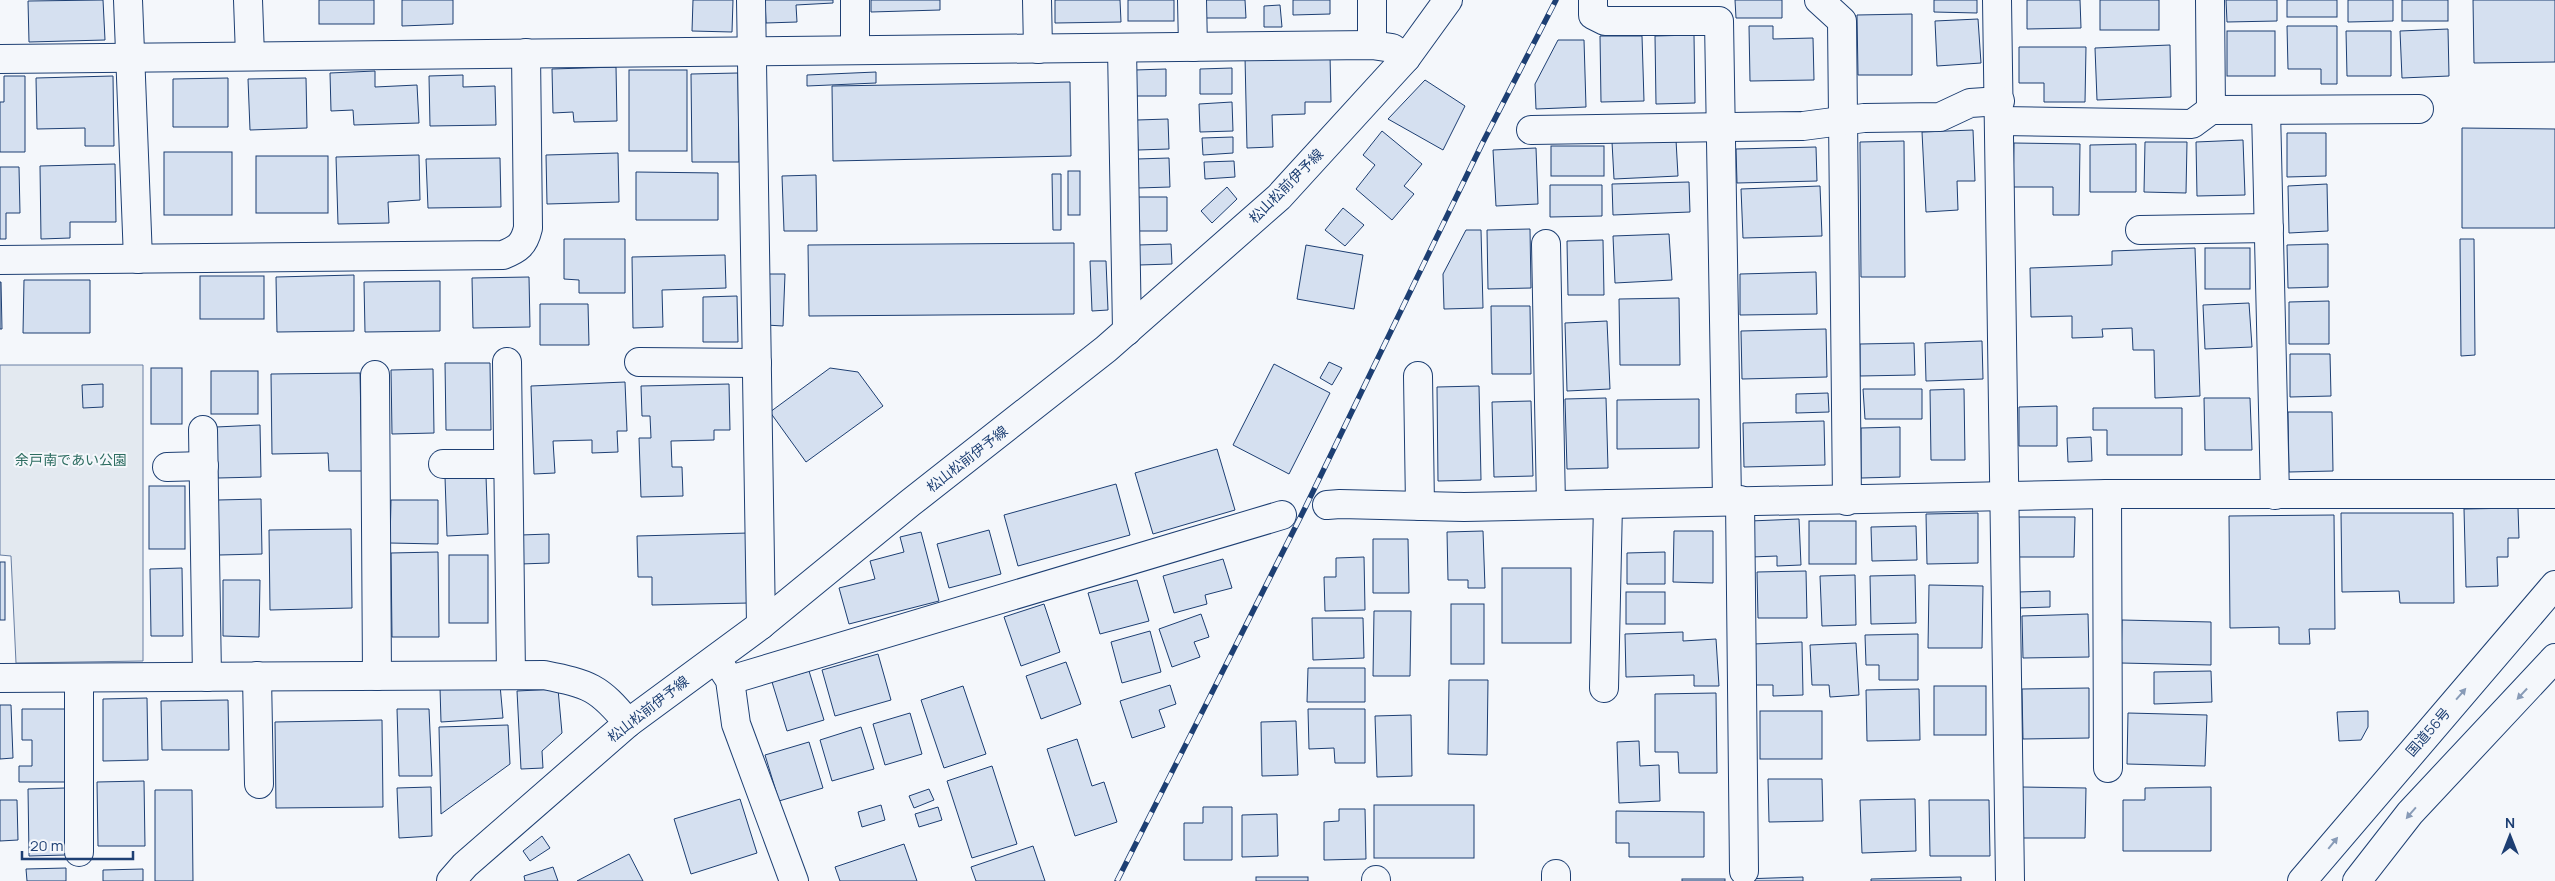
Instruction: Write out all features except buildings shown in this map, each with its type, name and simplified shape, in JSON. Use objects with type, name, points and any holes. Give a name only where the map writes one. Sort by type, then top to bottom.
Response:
[{"type":"main road","points":[[128,0],[128,57],[138,259]]},
{"type":"main road","points":[[248,0],[250,56]]},
{"type":"main road","points":[[751,0],[761,625]]},
{"type":"main road","points":[[855,0],[856,50]]},
{"type":"main road","points":[[1037,0],[1038,48]]},
{"type":"main road","points":[[1192,0],[1193,47]]},
{"type":"main road","points":[[1372,0],[1372,45]]},
{"type":"main road","name":"松山松前伊予線","points":[[451,881],[465,865],[628,723],[722,669],[761,625],[1127,331],[1279,197],[1406,58],[1448,0]]},
{"type":"main road","points":[[1593,0],[1593,15],[1605,21],[1718,21],[1744,871]]},
{"type":"main road","points":[[1820,0],[1842,21],[1847,501]]},
{"type":"main road","points":[[1997,0],[2010,881]]},
{"type":"main road","points":[[2210,0],[2211,110]]},
{"type":"main road","points":[[0,58],[1372,45],[1392,48],[1406,58]]},
{"type":"main road","points":[[1122,48],[1127,331]]},
{"type":"main road","points":[[0,260],[502,255],[518,249],[525,241],[528,228],[526,54]]},
{"type":"main road","points":[[1531,130],[1803,126],[1844,120],[1940,117],[1970,103],[2000,111],[2192,124],[2211,110],[2419,109]]},
{"type":"main road","points":[[2266,110],[2275,496]]},
{"type":"main road","points":[[2140,230],[2269,228]]},
{"type":"main road","points":[[1546,244],[1551,505]]},
{"type":"main road","points":[[507,362],[511,675]]},
{"type":"main road","points":[[639,362],[757,363]]},
{"type":"main road","points":[[375,375],[377,676]]},
{"type":"main road","points":[[1418,376],[1420,506]]},
{"type":"main road","points":[[204,430],[207,677]]},
{"type":"main road","points":[[443,464],[508,464]]},
{"type":"main road","points":[[167,467],[204,466]]},
{"type":"main road","points":[[2107,494],[2108,768]]},
{"type":"main road","points":[[1327,505],[1551,505],[1734,500],[1847,501],[2107,494],[2275,496],[2555,494]]},
{"type":"main road","points":[[1604,688],[1608,504]]},
{"type":"main road","points":[[794,881],[736,724],[722,669],[1282,515]]},
{"type":"main road","name":"国道56号","points":[[2302,881],[2555,585]]},
{"type":"main road","points":[[2356,881],[2410,814],[2555,658]]},
{"type":"main road","points":[[0,678],[544,675],[581,682],[608,698],[628,723]]},
{"type":"main road","points":[[257,676],[259,784]]},
{"type":"main road","points":[[79,678],[79,852]]},
{"type":"green space","name":"余戸南であい公園","points":[[0,365],[143,365],[143,661],[16,663],[11,556],[0,555]]},
{"type":"railway","points":[[1117,881],[1305,508],[1482,144],[1556,0]]}]
